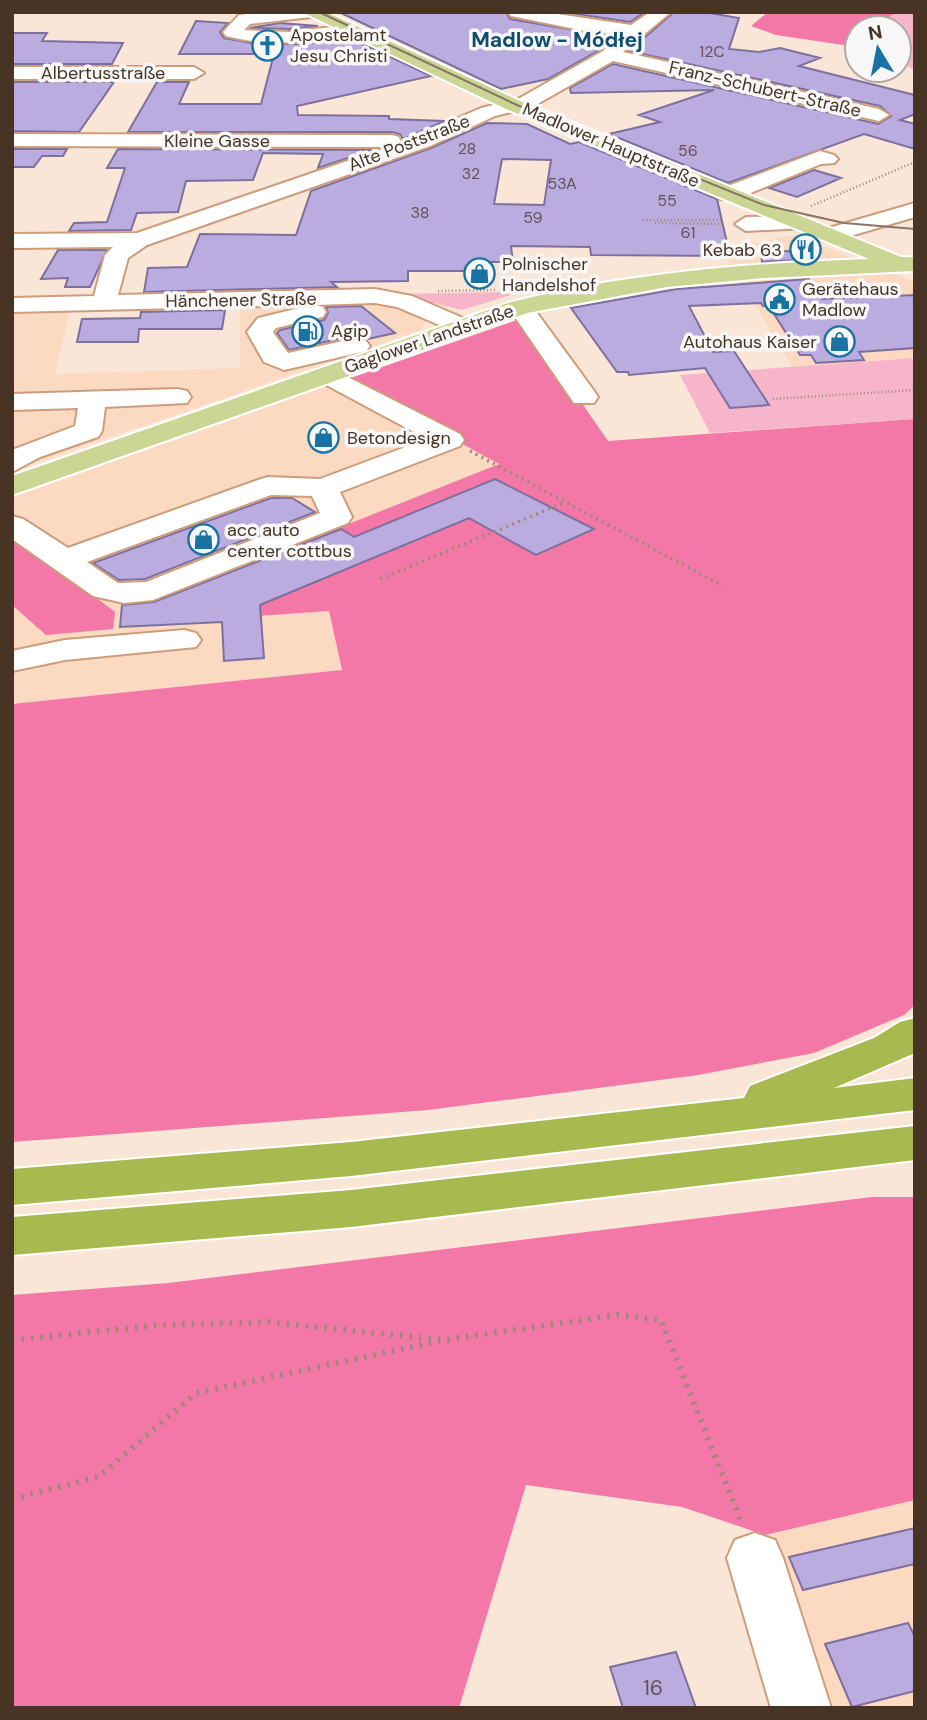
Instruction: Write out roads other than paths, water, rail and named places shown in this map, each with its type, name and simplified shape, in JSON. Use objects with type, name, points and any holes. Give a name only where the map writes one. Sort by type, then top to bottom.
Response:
[{"type":"highway","points":[[705,1119],[889,1049],[915,1033]]},
{"type":"highway","points":[[12,1187],[160,1177],[915,1094]]},
{"type":"highway","points":[[12,1236],[167,1227],[915,1143]]},
{"type":"highway","points":[[825,1154],[915,1164]]},
{"type":"main road","name":"Madlower Hauptstraße","points":[[311,12],[513,105],[911,266]]},
{"type":"main road","name":"Gaglower Landstraße","points":[[12,486],[328,374],[367,351],[463,327],[511,298],[640,281],[911,266]]},
{"type":"street","points":[[311,12],[245,19],[232,32],[244,36],[288,37],[349,30]]},
{"type":"street","name":"Franz-Schubert-Straße","points":[[517,12],[537,18],[611,52],[879,115]]},
{"type":"street","name":"Alte Poststraße","points":[[104,303],[117,255],[139,240],[423,142],[488,112],[543,94],[611,52],[634,31],[662,12]]},
{"type":"street","name":"Franz-Schubert-Straße","points":[[537,18],[634,31]]},
{"type":"street","name":"Albertusstraße","points":[[12,73],[194,73]]},
{"type":"street","name":"Kleine Gasse","points":[[12,140],[423,142]]},
{"type":"street","points":[[728,194],[820,157],[827,159]]},
{"type":"street","points":[[831,235],[915,210]]},
{"type":"street","points":[[750,222],[794,217]]},
{"type":"street","name":"Alte Poststraße","points":[[12,242],[139,240]]},
{"type":"street","points":[[511,298],[584,397]]},
{"type":"street","name":"Hänchener Straße","points":[[12,305],[316,305],[394,299],[463,327]]},
{"type":"street","points":[[316,305],[367,351],[285,362],[273,356],[260,332],[267,323],[316,305]]},
{"type":"street","points":[[65,560],[268,486],[323,488],[450,440],[328,374]]},
{"type":"street","points":[[12,402],[177,397]]},
{"type":"street","points":[[12,463],[30,451],[88,431],[93,400]]},
{"type":"street","points":[[12,525],[65,560],[106,592],[127,596],[153,590],[337,517],[323,488]]},
{"type":"street","points":[[12,661],[65,650],[184,640]]},
{"type":"street","points":[[755,1558],[801,1708]]},
{"type":"tram line","points":[[319,12],[517,105],[764,205],[844,223],[915,229]]},
{"type":"place","name":"Apostelamt Jesu Christi","points":[[267,45]]},
{"type":"place","name":"Kebab 63","points":[[805,250]]},
{"type":"place","name":"Polnischer Handelshof","points":[[479,274]]},
{"type":"place","name":"Gerätehaus Madlow","points":[[779,299]]},
{"type":"place","name":"Agip","points":[[308,331]]},
{"type":"place","name":"Autohaus Kaiser","points":[[840,342]]},
{"type":"place","name":"Betondesign","points":[[324,438]]},
{"type":"place","name":"acc auto center cottbus","points":[[204,540]]},
{"type":"district","name":"Madlow - Módłej","points":[[557,40]]}]
